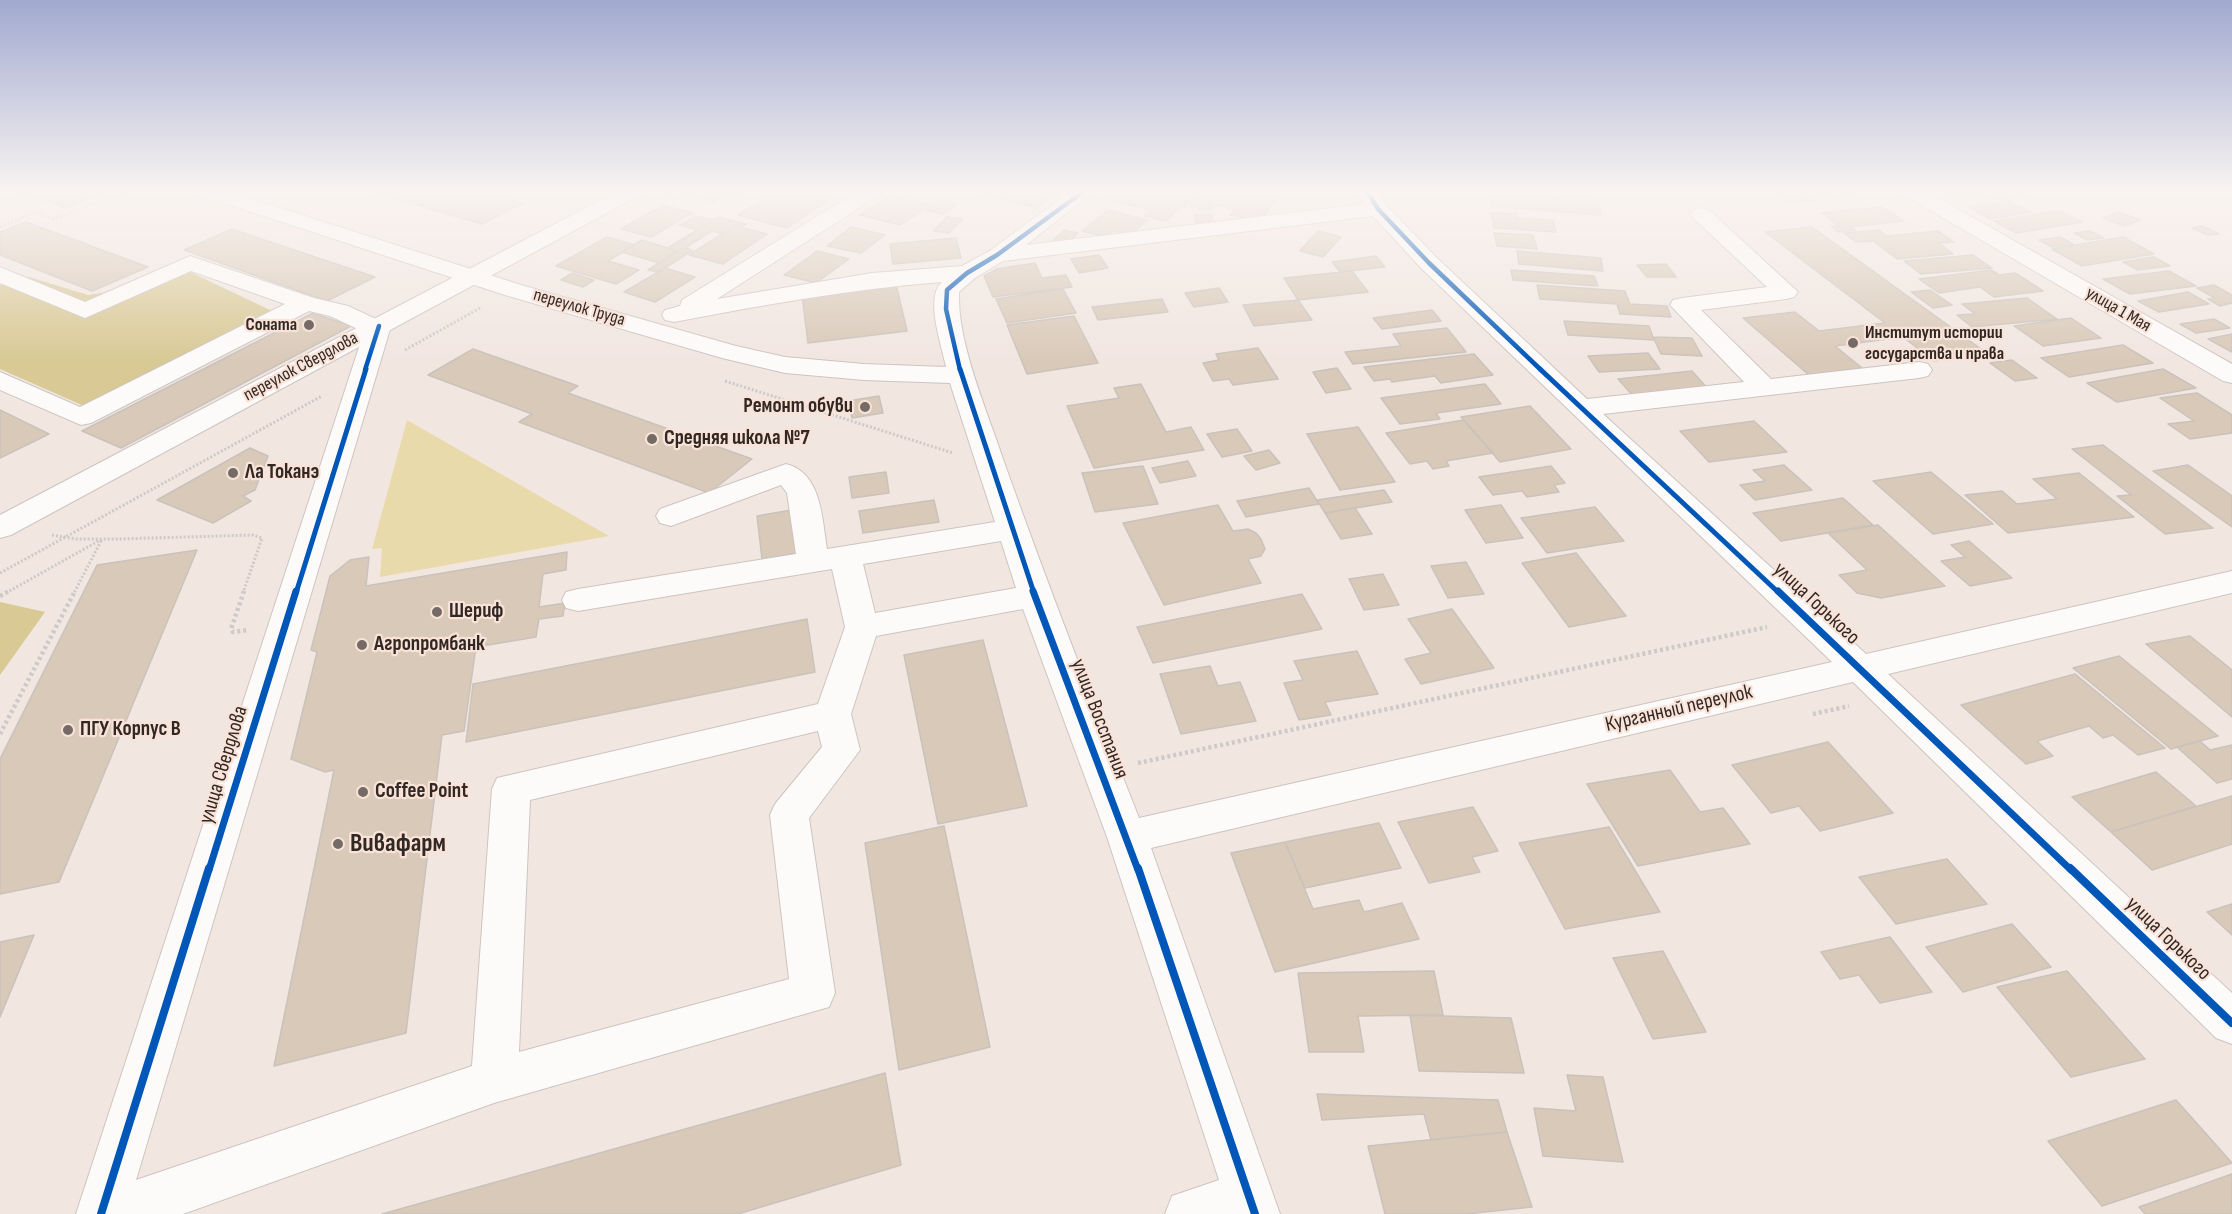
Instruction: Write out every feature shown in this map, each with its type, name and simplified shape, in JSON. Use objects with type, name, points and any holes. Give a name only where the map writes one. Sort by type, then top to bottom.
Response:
[{"type":"street","name":"переулок Труда","points":[[383,248],[731,353],[784,365],[864,372],[961,375]]},
{"type":"street","name":"переулок Свердлова","points":[[3,524],[525,248]]},
{"type":"street","points":[[652,329],[782,248]]},
{"type":"street","points":[[997,255],[1007,248]]},
{"type":"street","name":"улица Восстания","points":[[1047,248],[997,255],[967,273],[947,290],[946,309],[961,375],[1035,596],[1126,837],[1251,1205]]},
{"type":"street","name":"улица Горького","points":[[1415,248],[1581,408],[1859,667],[2232,1023]]},
{"type":"street","points":[[1737,248],[1786,292],[1682,305],[1765,388]]},
{"type":"street","name":"улица 1 Мая","points":[[2010,248],[2232,375]]},
{"type":"street","points":[[0,274],[85,311],[190,263],[306,303],[339,311],[377,327]]},
{"type":"street","points":[[674,315],[765,297],[872,280],[967,273]]},
{"type":"street","points":[[0,380],[81,417],[306,303]]},
{"type":"street","name":"улица Свердлова","points":[[101,1214],[377,327]]},
{"type":"street","points":[[1581,408],[1919,370]]},
{"type":"street","points":[[671,516],[786,473],[801,490],[813,561]]},
{"type":"street","points":[[578,600],[1012,528]]},
{"type":"street","points":[[112,1214],[494,1081],[813,993],[789,815],[841,750],[833,714],[862,627],[845,556]]},
{"type":"street","name":"Курганный переулок","points":[[1126,837],[2232,582]]},
{"type":"street","points":[[862,627],[1035,596]]},
{"type":"street","points":[[494,1081],[511,789],[833,714]]},
{"type":"street","points":[[1190,1214],[1251,1205]]},
{"type":"path","points":[[720,380],[964,456],[989,459]]},
{"type":"path","points":[[3,524],[64,538],[194,539],[258,536],[262,538],[231,629],[232,632],[285,626]]},
{"type":"path","points":[[0,596],[102,538]]},
{"type":"path","points":[[0,734],[102,538]]},
{"type":"path","points":[[1102,771],[1807,619]]},
{"type":"shaded area","points":[[182,268],[274,312],[84,406],[0,369],[0,285],[29,277],[88,295],[107,292],[158,271]]},
{"type":"shaded area","points":[[407,420],[609,536],[380,577],[382,548],[372,549]]},
{"type":"shaded area","points":[[0,602],[45,612],[0,675]]},
{"type":"building","points":[[0,248],[96,248],[148,267],[92,291],[0,255]]},
{"type":"building","points":[[189,248],[288,248],[375,277],[327,301],[184,250]]},
{"type":"building","points":[[588,248],[631,248],[608,261],[639,270],[616,284],[556,266]]},
{"type":"building","points":[[629,248],[667,248],[678,251],[659,263],[622,252]]},
{"type":"building","points":[[668,248],[693,250],[657,272],[648,270],[678,251]]},
{"type":"building","points":[[701,248],[747,248],[723,264],[689,255]]},
{"type":"building","points":[[835,248],[868,248],[861,253]]},
{"type":"building","points":[[891,248],[958,248],[961,258],[893,264]]},
{"type":"building","points":[[1303,248],[1331,248],[1323,257],[1300,251]]},
{"type":"building","points":[[1786,248],[1841,248],[1988,354],[1934,361],[1903,337],[1835,346],[1862,368],[1809,375],[1743,318],[1795,312],[1819,331],[1885,323]]},
{"type":"building","points":[[1882,248],[1945,248],[1953,254],[1897,259]]},
{"type":"building","points":[[2142,248],[2154,254],[2082,266],[2052,249]]},
{"type":"building","points":[[817,251],[849,259],[816,283],[784,275]]},
{"type":"building","points":[[1517,251],[1601,258],[1603,271],[1519,264]]},
{"type":"building","points":[[1099,255],[1108,268],[1079,273],[1071,259]]},
{"type":"building","points":[[1973,255],[1992,268],[1921,274],[1904,261]]},
{"type":"building","points":[[1376,256],[1385,267],[1340,272],[1332,262]]},
{"type":"building","points":[[2154,257],[2170,266],[2138,270],[2123,262]]},
{"type":"building","points":[[1035,263],[1042,278],[1066,275],[1072,287],[993,297],[984,276],[997,269]]},
{"type":"building","points":[[1666,264],[1676,277],[1647,277],[1637,265]]},
{"type":"building","points":[[665,268],[695,277],[655,302],[624,292]]},
{"type":"building","points":[[1511,270],[1594,276],[1598,286],[1513,280]]},
{"type":"building","points":[[1991,270],[1999,275],[2015,273],[2043,291],[1994,297],[1980,287],[1939,293],[1919,279]]},
{"type":"building","points":[[1352,271],[1368,292],[1298,300],[1284,278]]},
{"type":"building","points":[[2169,271],[2196,286],[2130,294],[2103,279]]},
{"type":"building","points":[[572,273],[594,280],[583,287],[561,280]]},
{"type":"building","points":[[896,284],[907,331],[808,343],[802,295]]},
{"type":"building","points":[[1537,285],[1625,291],[1630,304],[1667,306],[1671,317],[1620,314],[1617,304],[1540,299]]},
{"type":"building","points":[[2214,285],[2232,295],[2232,303],[2220,306],[2208,299],[2215,298],[2197,288]]},
{"type":"building","points":[[1219,288],[1228,302],[1194,307],[1185,293]]},
{"type":"building","points":[[1063,289],[1076,313],[1007,323],[996,299]]},
{"type":"building","points":[[1930,290],[1952,305],[1933,308],[1911,292]]},
{"type":"building","points":[[2188,292],[2209,304],[2159,312],[2138,301]]},
{"type":"building","points":[[2027,298],[2057,319],[1972,327],[1957,315],[1975,314],[1962,304]]},
{"type":"building","points":[[1162,299],[1168,312],[1098,320],[1092,307]]},
{"type":"building","points":[[1298,300],[1312,320],[1254,326],[1243,305]]},
{"type":"building","points":[[1432,310],[1441,321],[1382,329],[1373,318]]},
{"type":"building","points":[[313,313],[351,326],[121,448],[82,431]]},
{"type":"building","points":[[1074,316],[1098,363],[1027,374],[1007,325]]},
{"type":"building","points":[[2071,318],[2101,338],[2043,346],[2014,326]]},
{"type":"building","points":[[2214,319],[2230,328],[2196,333],[2180,324]]},
{"type":"building","points":[[1564,321],[1649,326],[1654,340],[1568,335]]},
{"type":"building","points":[[1447,328],[1466,352],[1353,364],[1345,352],[1401,346],[1393,334]]},
{"type":"building","points":[[2232,334],[2232,352],[2208,339]]},
{"type":"building","points":[[1653,337],[1692,338],[1702,356],[1661,354]]},
{"type":"building","points":[[2123,345],[2153,363],[2069,377],[2041,358]]},
{"type":"building","points":[[1258,348],[1278,379],[1233,385],[1229,379],[1213,381],[1203,363],[1219,360],[1216,354]]},
{"type":"building","points":[[473,349],[578,386],[568,393],[752,459],[709,493],[519,422],[532,414],[428,375]]},
{"type":"building","points":[[1648,353],[1660,369],[1599,372],[1588,356]]},
{"type":"building","points":[[1474,354],[1493,375],[1441,383],[1435,376],[1392,382],[1390,379],[1374,381],[1364,367]]},
{"type":"building","points":[[2012,360],[2037,378],[2015,381],[1990,363]]},
{"type":"building","points":[[1337,368],[1351,389],[1326,393],[1313,372]]},
{"type":"building","points":[[2163,369],[2196,388],[2117,402],[2087,383]]},
{"type":"building","points":[[1692,371],[1709,390],[1635,398],[1618,379]]},
{"type":"building","points":[[1141,384],[1166,432],[1191,427],[1204,450],[1094,468],[1067,406],[1119,398],[1114,388]]},
{"type":"building","points":[[1485,384],[1501,404],[1436,413],[1440,419],[1400,424],[1381,398]]},
{"type":"building","points":[[2197,393],[2232,415],[2232,433],[2190,439],[2168,424],[2194,421],[2160,398]]},
{"type":"building","name":"Ремонт обуви","points":[[879,396],[883,413],[852,418],[848,401]]},
{"type":"building","points":[[1530,406],[1571,449],[1500,462],[1461,417]]},
{"type":"building","points":[[0,410],[49,434],[0,458]]},
{"type":"building","points":[[1464,420],[1493,453],[1446,461],[1449,466],[1433,469],[1427,461],[1410,464],[1386,433]]},
{"type":"building","points":[[1754,421],[1787,452],[1709,462],[1680,431]]},
{"type":"building","points":[[1358,427],[1395,482],[1340,490],[1307,434]]},
{"type":"building","points":[[1237,429],[1252,451],[1222,457],[1207,434]]},
{"type":"building","points":[[2103,445],[2213,528],[2165,534],[2117,496],[2131,495],[2072,449]]},
{"type":"building","name":"Ла Токанэ","points":[[250,448],[268,456],[255,490],[243,496],[251,501],[213,523],[157,500]]},
{"type":"building","points":[[1269,450],[1280,463],[1256,470],[1244,456]]},
{"type":"building","points":[[1188,461],[1196,476],[1160,483],[1152,468]]},
{"type":"building","points":[[1784,465],[1812,490],[1755,500],[1740,485],[1765,481],[1753,470]]},
{"type":"building","points":[[2188,465],[2232,496],[2232,527],[2153,471]]},
{"type":"building","points":[[1143,466],[1158,504],[1095,512],[1082,473]]},
{"type":"building","points":[[1551,466],[1565,483],[1554,485],[1559,492],[1527,497],[1522,491],[1493,495],[1479,477]]},
{"type":"building","points":[[886,472],[889,493],[852,498],[849,477]]},
{"type":"building","points":[[1931,472],[1993,524],[1933,534],[1873,481]]},
{"type":"building","points":[[2079,473],[2134,517],[2008,533],[1965,495],[2002,491],[2017,504],[2057,499],[2033,479]]},
{"type":"building","points":[[1309,488],[1319,504],[1246,517],[1237,501]]},
{"type":"building","points":[[1384,490],[1392,502],[1325,513],[1317,500]]},
{"type":"building","points":[[1843,498],[1873,525],[1781,541],[1753,513]]},
{"type":"building","points":[[934,500],[939,522],[863,533],[859,511]]},
{"type":"building","points":[[1218,505],[1233,531],[1248,529],[1261,539],[1265,549],[1261,556],[1248,559],[1261,583],[1164,605],[1123,523]]},
{"type":"building","points":[[1501,505],[1523,538],[1486,543],[1465,510]]},
{"type":"building","points":[[1595,507],[1624,541],[1547,553],[1521,518]]},
{"type":"building","points":[[1355,508],[1372,534],[1341,539],[1325,513]]},
{"type":"building","points":[[797,509],[803,552],[762,559],[757,516]]},
{"type":"building","points":[[1878,525],[1945,586],[1881,598],[1857,593],[1839,575],[1867,570],[1828,533]]},
{"type":"building","points":[[1969,541],[2012,578],[1970,586],[1941,561],[1965,557],[1951,545]]},
{"type":"building","name":"ПГУ Корпус В","points":[[197,550],[59,882],[0,894],[0,759],[97,565]]},
{"type":"building","points":[[567,552],[566,570],[543,574],[539,607],[565,603],[563,616],[539,619],[536,637],[476,647],[464,731],[442,735],[406,1033],[274,1066],[334,770],[325,772],[291,759],[317,652],[311,650],[330,576],[350,560],[369,557],[366,586]]},
{"type":"building","points":[[1576,553],[1626,616],[1569,627],[1522,563]]},
{"type":"building","points":[[1466,562],[1484,594],[1448,598],[1431,566]]},
{"type":"building","points":[[1383,574],[1399,605],[1364,610],[1349,579]]},
{"type":"building","points":[[1302,594],[1322,629],[1153,663],[1137,627]]},
{"type":"building","points":[[1452,609],[1494,668],[1421,684],[1405,659],[1431,653],[1408,619]]},
{"type":"building","points":[[807,619],[815,672],[466,742],[473,684]]},
{"type":"building","points":[[2190,636],[2232,670],[2232,717],[2146,644]]},
{"type":"building","points":[[983,640],[1027,806],[938,824],[904,655]]},
{"type":"building","points":[[1357,651],[1378,694],[1325,702],[1331,715],[1299,720],[1284,683],[1303,680],[1294,661]]},
{"type":"building","points":[[2119,656],[2218,736],[2171,749],[2073,668]]},
{"type":"building","points":[[1210,666],[1218,686],[1240,682],[1256,721],[1181,734],[1160,674]]},
{"type":"building","points":[[2075,674],[2165,748],[2138,755],[2113,735],[2103,738],[2089,726],[2037,741],[2053,756],[2026,764],[1961,705]]},
{"type":"building","points":[[2200,741],[2210,750],[2232,745],[2232,779],[2217,783],[2177,747]]},
{"type":"building","points":[[1828,742],[1893,813],[1820,831],[1799,806],[1771,813],[1732,765]]},
{"type":"building","points":[[1670,770],[1700,812],[1723,808],[1750,844],[1638,866],[1587,784]]},
{"type":"building","points":[[2156,772],[2196,806],[2111,832],[2072,797]]},
{"type":"building","points":[[2232,796],[2232,844],[2152,870],[2111,832]]},
{"type":"building","points":[[1473,807],[1498,851],[1472,857],[1480,872],[1429,883],[1398,822]]},
{"type":"building","points":[[1379,823],[1401,868],[1305,888],[1285,842]]},
{"type":"building","points":[[944,826],[990,1047],[899,1070],[865,843]]},
{"type":"building","points":[[1609,827],[1660,912],[1565,929],[1519,843]]},
{"type":"building","points":[[1285,842],[1313,909],[1359,900],[1364,912],[1402,903],[1419,939],[1275,972],[1231,853]]},
{"type":"building","points":[[1947,859],[1987,904],[1896,924],[1859,877]]},
{"type":"building","points":[[2232,904],[2232,935],[2207,912]]},
{"type":"building","points":[[2012,924],[2051,967],[1963,992],[1926,947]]},
{"type":"building","points":[[34,935],[0,1017],[0,942]]},
{"type":"building","points":[[1890,937],[1932,992],[1880,1003],[1859,975],[1840,979],[1821,952]]},
{"type":"building","points":[[1663,951],[1706,1032],[1653,1039],[1613,958]]},
{"type":"building","points":[[1434,971],[1443,1015],[1358,1016],[1364,1052],[1309,1052],[1298,973]]},
{"type":"building","points":[[2067,971],[2145,1059],[2071,1077],[1997,987]]},
{"type":"building","points":[[1410,1015],[1511,1018],[1524,1073],[1419,1071]]},
{"type":"building","points":[[885,1073],[901,1165],[738,1214],[382,1214]]},
{"type":"building","points":[[1567,1075],[1603,1077],[1623,1162],[1543,1156],[1534,1108],[1576,1111]]},
{"type":"building","points":[[1317,1094],[1498,1100],[1507,1132],[1431,1140],[1424,1114],[1322,1120]]},
{"type":"building","points":[[2176,1100],[2232,1163],[2102,1206],[2048,1141]]},
{"type":"building","points":[[1507,1132],[1532,1207],[1466,1214],[1385,1214],[1368,1146]]},
{"type":"building","points":[[2232,1174],[2232,1214],[2145,1214],[2139,1207]]},
{"type":"cycle path","points":[[1007,248],[967,273],[947,290],[946,309],[961,375],[1035,596],[1127,837],[1255,1214]]},
{"type":"cycle path","points":[[1415,248],[2232,1023]]},
{"type":"cycle path","points":[[101,1214],[379,326]]},
{"type":"place","name":"Соната","points":[[309,325]]},
{"type":"place","name":"Институт истории государства и права","points":[[1853,343]]},
{"type":"place","name":"Ремонт обуви","points":[[865,407]]},
{"type":"place","name":"Средняя школа №7","points":[[652,439]]},
{"type":"place","name":"Ла Токанэ","points":[[233,473]]},
{"type":"place","name":"Шериф","points":[[437,612]]},
{"type":"place","name":"Агропромбанк","points":[[362,645]]},
{"type":"place","name":"ПГУ Корпус В","points":[[68,730]]},
{"type":"place","name":"Coffee Point","points":[[363,792]]},
{"type":"place","name":"Вивафарм","points":[[338,844]]}]
